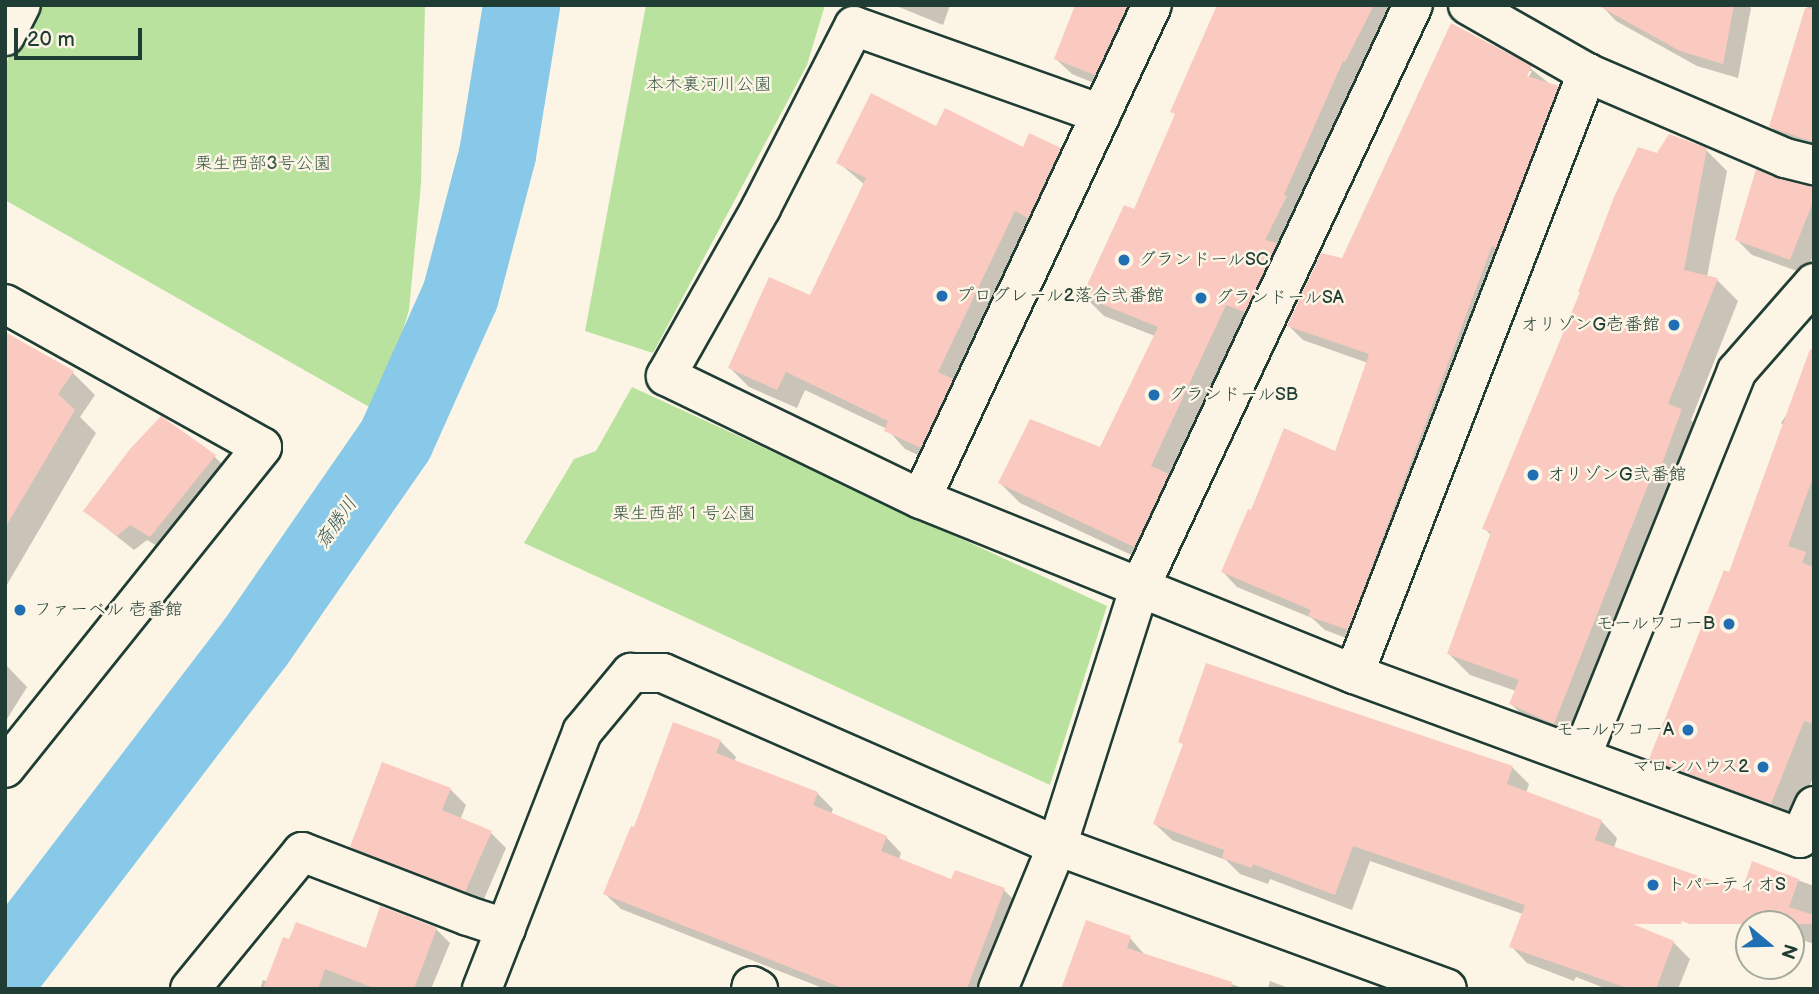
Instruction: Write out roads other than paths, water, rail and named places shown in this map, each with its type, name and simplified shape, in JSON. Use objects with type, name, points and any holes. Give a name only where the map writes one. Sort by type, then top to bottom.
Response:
[{"type":"street","points":[[5,36],[21,5]]},
{"type":"street","points":[[921,499],[1152,5]]},
{"type":"street","points":[[998,989],[1057,846],[1139,589],[1413,5]]},
{"type":"street","points":[[1468,5],[1587,73],[1785,159],[1814,166]]},
{"type":"street","points":[[1101,114],[854,26],[761,208],[666,376],[921,499],[1354,674],[1800,838],[1814,806]]},
{"type":"street","points":[[1354,674],[1587,73]]},
{"type":"street","points":[[1581,757],[1737,371],[1811,292]]},
{"type":"street","points":[[5,304],[262,447],[5,768]]},
{"type":"street","points":[[482,989],[583,732],[631,673],[663,673],[1057,846],[1447,989]]},
{"type":"street","points":[[190,989],[302,852],[506,928]]},
{"type":"street","points":[[751,989],[758,989]]},
{"type":"waterway","name":"斎勝川","points":[[5,969],[255,642],[395,440],[460,295],[497,154],[521,5]]},
{"type":"place","name":"グランドールSC","points":[[1124,260]]},
{"type":"place","name":"プログレール2落合弐番館","points":[[942,296]]},
{"type":"place","name":"グランドールSA","points":[[1201,298]]},
{"type":"place","name":"オリゾンG壱番館","points":[[1674,325]]},
{"type":"place","name":"グランドールSB","points":[[1154,395]]},
{"type":"place","name":"オリゾンG弐番館","points":[[1533,475]]},
{"type":"place","name":"ファーベル 壱番館","points":[[20,610]]},
{"type":"place","name":"モールワコーB","points":[[1729,624]]},
{"type":"place","name":"モールワコーA","points":[[1688,730]]},
{"type":"place","name":"マロンハウス2","points":[[1763,767]]},
{"type":"place","name":"トパーティオS","points":[[1653,885]]},
{"type":"park label","name":"本木裏河川公園","points":[[709,85]]},
{"type":"park label","name":"栗生西部3号公園","points":[[263,164]]},
{"type":"park label","name":"栗生西部１号公園","points":[[684,514]]}]
